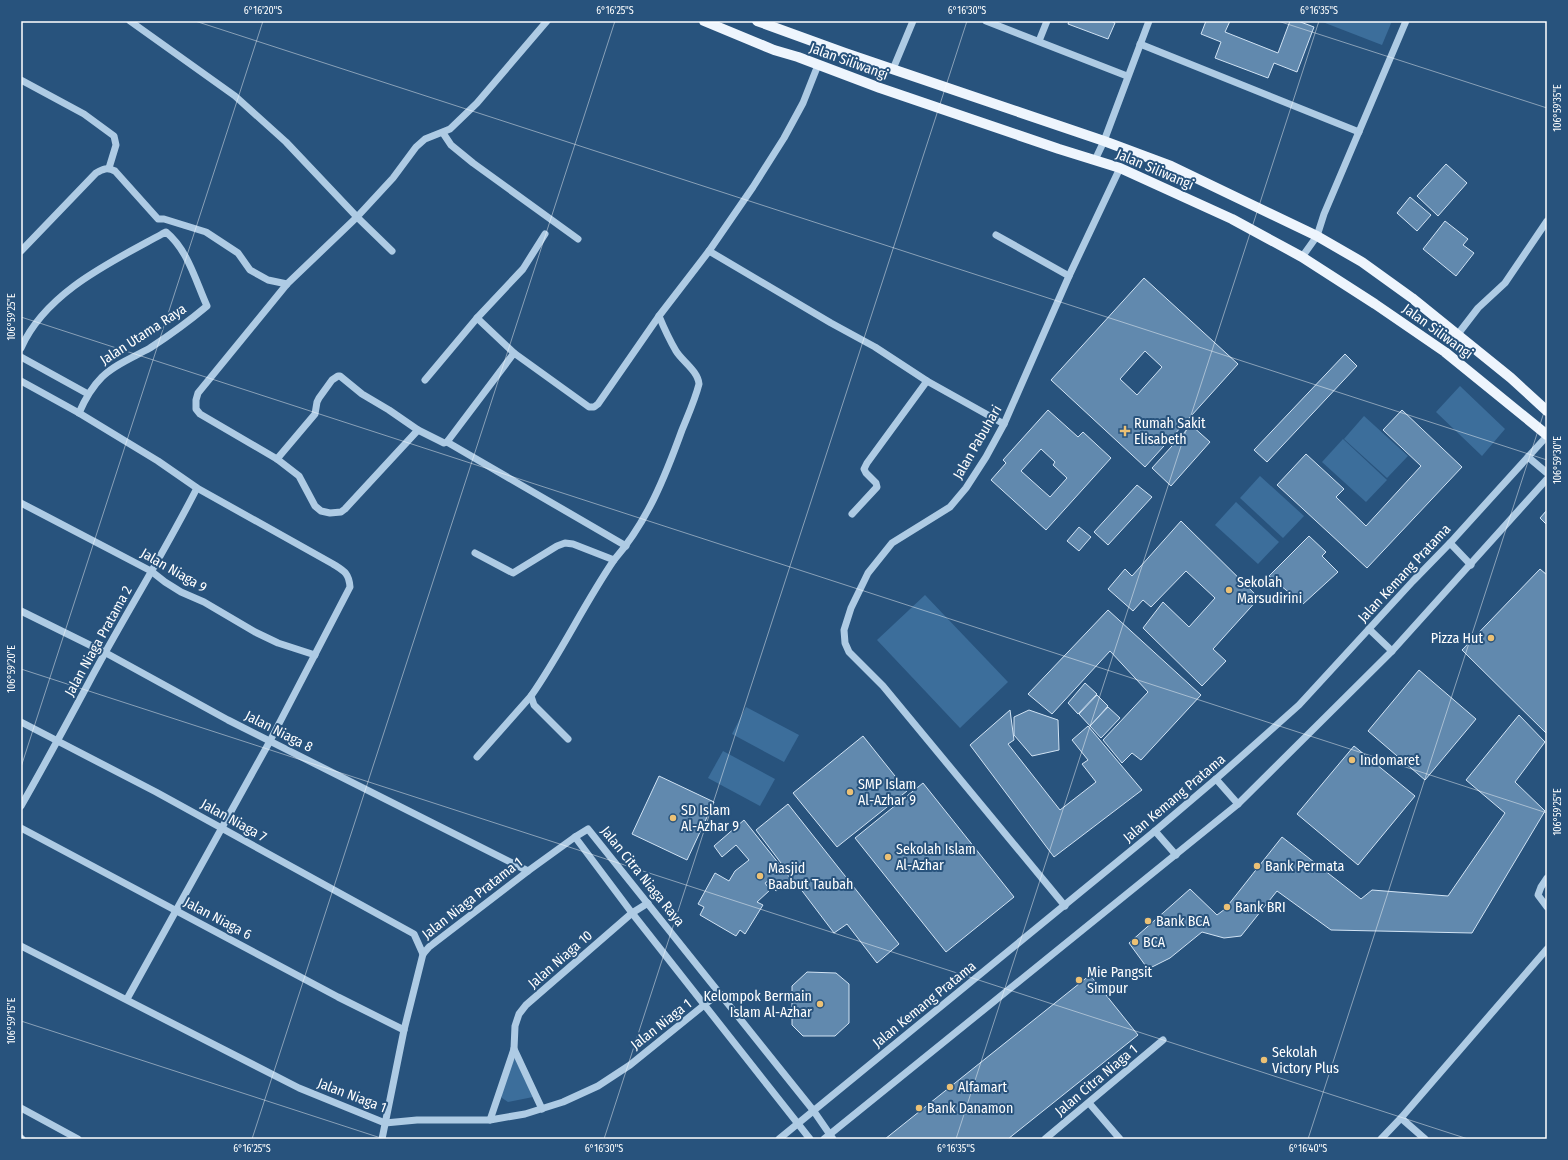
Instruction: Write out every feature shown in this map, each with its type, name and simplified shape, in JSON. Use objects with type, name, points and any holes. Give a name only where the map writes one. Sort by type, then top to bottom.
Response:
[{"type":"main road","name":"Jalan Siliwangi","points":[[704,21],[774,50],[880,88],[1120,168],[1232,219],[1302,257],[1347,285],[1445,352],[1547,436]]},
{"type":"main road","name":"Jalan Siliwangi","points":[[757,21],[1104,141],[1171,166],[1317,236],[1362,262],[1412,298],[1512,378],[1547,411]]},
{"type":"street","points":[[130,21],[235,96],[286,142],[357,217],[392,251]]},
{"type":"street","points":[[418,430],[341,512],[330,513],[321,511],[315,506],[299,476],[276,460],[200,414],[196,409],[195,404],[198,393],[287,284],[357,217],[393,178],[416,147],[425,139],[443,133],[455,125],[477,103],[547,21]]},
{"type":"street","points":[[893,69],[913,21]]},
{"type":"street","points":[[986,21],[1127,76]]},
{"type":"street","points":[[1039,41],[1046,21]]},
{"type":"street","points":[[1095,160],[1104,141],[1127,76],[1149,21]]},
{"type":"street","points":[[1302,257],[1317,236],[1324,214],[1406,21]]},
{"type":"street","points":[[1140,44],[1359,132]]},
{"type":"street","points":[[477,318],[514,354],[588,407],[594,407],[598,404],[659,316],[709,251],[753,187],[784,138],[803,103],[818,65]]},
{"type":"street","points":[[21,80],[84,114],[114,136],[116,145],[109,168]]},
{"type":"street","points":[[443,133],[451,145],[578,239]]},
{"type":"street","points":[[21,251],[96,172],[109,168],[115,171],[158,219],[164,219],[206,232],[238,253],[250,270],[268,280],[287,284]]},
{"type":"street","name":"Jalan Pabuhari","points":[[1065,906],[883,686],[849,652],[845,643],[844,630],[851,608],[868,573],[892,543],[950,506],[986,457],[1004,424],[1069,276],[1120,168]]},
{"type":"street","points":[[1458,334],[1478,308],[1505,283],[1547,221]]},
{"type":"street","name":"Jalan Utama Raya","points":[[21,348],[32,326],[45,311],[105,265],[166,232],[172,236],[186,257],[207,306],[182,327],[103,376],[88,394],[79,412]]},
{"type":"street","points":[[425,380],[477,318],[523,269],[545,234]]},
{"type":"street","points":[[996,235],[1069,276]]},
{"type":"street","points":[[709,251],[831,323],[875,347],[927,381],[1004,424]]},
{"type":"street","points":[[477,757],[530,696],[553,662],[596,585],[626,546],[654,501],[699,384],[697,377],[677,353],[668,338],[659,316]]},
{"type":"street","points":[[447,442],[514,354]]},
{"type":"street","points":[[21,357],[88,394]]},
{"type":"street","points":[[276,460],[315,414],[317,402],[332,380],[340,376],[362,394],[418,430],[440,442],[447,442],[626,546]]},
{"type":"street","points":[[21,381],[79,412],[158,461],[197,488],[333,564],[350,578],[350,587],[270,741],[127,1000]]},
{"type":"street","points":[[852,514],[877,487],[874,479],[866,473],[864,469],[867,463],[927,381]]},
{"type":"street","name":"Jalan Kemang Pratama","points":[[779,1139],[1155,831],[1216,779],[1298,705],[1450,543],[1547,436]]},
{"type":"street","points":[[1528,457],[1547,473]]},
{"type":"street","points":[[829,1137],[1238,804],[1392,651],[1547,479]]},
{"type":"street","name":"Jalan Niaga Pratama 2","points":[[21,806],[197,488]]},
{"type":"street","name":"Jalan Niaga 9","points":[[21,503],[152,571],[165,582],[181,592],[204,602],[242,625],[278,643],[315,655]]},
{"type":"street","points":[[475,553],[513,573],[557,546],[565,543],[573,544],[614,560]]},
{"type":"street","points":[[1450,543],[1471,565]]},
{"type":"street","name":"Jalan Niaga 8","points":[[21,611],[106,653],[270,741],[528,871]]},
{"type":"street","points":[[1369,629],[1392,651]]},
{"type":"street","points":[[530,696],[534,705],[568,739]]},
{"type":"street","name":"Jalan Niaga 7","points":[[21,722],[58,740],[414,934],[423,954]]},
{"type":"street","points":[[1216,779],[1238,804]]},
{"type":"street","name":"Jalan Niaga 6","points":[[21,828],[338,997],[404,1030]]},
{"type":"street","name":"Jalan Citra Niaga Raya","points":[[810,1139],[704,1007],[575,837],[589,829],[813,1110],[829,1137]]},
{"type":"street","points":[[1155,831],[1176,855]]},
{"type":"street","name":"Jalan Niaga Pratama 1","points":[[382,1139],[404,1030],[423,954],[428,947],[575,837]]},
{"type":"street","points":[[1547,878],[1541,886],[1538,895],[1547,907]]},
{"type":"street","name":"Jalan Niaga 10","points":[[490,1120],[514,1049],[515,1026],[519,1014],[526,1005],[632,913],[648,903]]},
{"type":"street","name":"Jalan Niaga 1","points":[[21,946],[299,1088],[385,1123],[416,1120],[490,1120],[526,1114],[563,1102],[598,1086],[630,1065],[704,1007],[719,993]]},
{"type":"street","points":[[1381,1139],[1401,1118],[1547,948]]},
{"type":"street","name":"Jalan Citra Niaga 1","points":[[1045,1139],[1163,1040]]},
{"type":"street","name":"Jalan Niaga 10","points":[[514,1049],[542,1109]]},
{"type":"street","points":[[1089,1103],[1120,1139]]},
{"type":"street","points":[[21,1108],[78,1139]]},
{"type":"street","points":[[1401,1118],[1425,1139]]},
{"type":"shaded area","points":[[1320,21],[1392,21],[1382,45]]},
{"type":"shaded area","points":[[1460,386],[1505,429],[1482,456],[1436,412]]},
{"type":"shaded area","points":[[1364,416],[1408,456],[1387,478],[1344,439]]},
{"type":"shaded area","points":[[1343,439],[1387,480],[1366,502],[1322,462]]},
{"type":"shaded area","points":[[1260,476],[1304,516],[1283,538],[1240,498]]},
{"type":"shaded area","points":[[1236,502],[1279,542],[1258,564],[1215,525]]},
{"type":"shaded area","points":[[925,595],[1008,682],[960,728],[877,640]]},
{"type":"shaded area","points":[[746,707],[799,735],[784,762],[732,734]]},
{"type":"shaded area","points":[[723,751],[775,779],[760,806],[708,778]]},
{"type":"shaded area","points":[[515,1059],[533,1097],[508,1102],[502,1098],[501,1092],[509,1061]]},
{"type":"building","points":[[1069,21],[1111,21],[1115,23],[1108,39],[1068,24]]},
{"type":"building","points":[[1206,21],[1230,21],[1225,32],[1278,53],[1290,21],[1298,21],[1314,27],[1297,72],[1274,63],[1268,78],[1215,58],[1221,42],[1201,34]]},
{"type":"building","points":[[1446,164],[1467,183],[1438,216],[1417,196]]},
{"type":"building","points":[[1410,197],[1431,215],[1417,231],[1397,213]]},
{"type":"building","points":[[1445,221],[1468,239],[1463,245],[1474,253],[1456,276],[1423,249]]},
{"type":"building","points":[[1144,278],[1238,364],[1145,467],[1051,380]],"holes":[[[1145,351],[1162,367],[1137,395],[1120,379]]]},
{"type":"building","points":[[1345,354],[1357,366],[1267,462],[1254,450]]},
{"type":"building","points":[[1048,410],[1078,437],[1083,432],[1111,458],[1046,530],[991,480],[1006,463],[1003,460]],"holes":[[[1041,449],[1055,462],[1053,465],[1067,478],[1050,497],[1021,471]]]},
{"type":"building","points":[[1402,410],[1462,467],[1367,568],[1277,485],[1306,454],[1344,489],[1336,497],[1366,526],[1421,466],[1383,430]]},
{"type":"building","points":[[1191,425],[1210,442],[1171,486],[1152,468]]},
{"type":"building","points":[[1137,485],[1152,497],[1108,545],[1094,532]]},
{"type":"building","points":[[1547,510],[1547,525],[1540,518]]},
{"type":"building","points":[[1181,521],[1259,598],[1213,649],[1226,661],[1202,686],[1143,628],[1163,602],[1189,627],[1215,598],[1186,571],[1151,607],[1143,600],[1133,611],[1108,589],[1125,569],[1132,576]]},
{"type":"building","points":[[1079,527],[1091,537],[1079,551],[1067,541]]},
{"type":"building","points":[[1309,536],[1326,552],[1322,556],[1338,572],[1303,604],[1269,576]]},
{"type":"building","points":[[1540,569],[1547,575],[1547,734],[1462,650]]},
{"type":"building","points":[[1108,610],[1201,695],[1141,760],[1132,753],[1122,763],[1103,740],[1148,692],[1110,651],[1052,714],[1028,694]]},
{"type":"building","points":[[1419,670],[1476,719],[1425,780],[1368,731]]},
{"type":"building","points":[[1085,683],[1097,694],[1078,714],[1068,703]]},
{"type":"building","points":[[1097,695],[1108,706],[1090,726],[1079,714]]},
{"type":"building","points":[[1108,707],[1120,718],[1101,738],[1090,726]]},
{"type":"building","points":[[1010,710],[1014,740],[1008,744],[1060,810],[1096,782],[1082,764],[1088,760],[1072,740],[1088,726],[1142,790],[1054,857],[970,745]]},
{"type":"building","points":[[1029,710],[1058,720],[1059,750],[1032,756],[1014,735],[1014,717]]},
{"type":"building","points":[[1519,715],[1545,742],[1515,782],[1545,811],[1472,933],[1331,930],[1277,891],[1241,936],[1224,938],[1202,932],[1170,958],[1148,969],[1129,943],[1190,889],[1217,915],[1225,909],[1282,837],[1361,899],[1372,890],[1448,896],[1505,813],[1466,780]]},
{"type":"building","name":"SMP Islam Al-Azhar 9","points":[[863,736],[907,791],[837,847],[793,793]]},
{"type":"building","points":[[1354,746],[1415,796],[1358,865],[1297,814]]},
{"type":"building","name":"SD Islam Al-Azhar 9","points":[[659,776],[714,802],[687,860],[632,834]]},
{"type":"building","points":[[923,783],[1014,897],[946,952],[855,838]]},
{"type":"building","points":[[788,804],[899,944],[877,963],[847,924],[834,933],[756,830]]},
{"type":"building","name":"Masjid Baabut Taubah","points":[[744,820],[791,879],[776,891],[768,881],[765,883],[770,890],[757,902],[763,905],[745,934],[740,930],[736,936],[700,915],[704,907],[698,904],[715,873],[729,881],[735,871],[749,860],[736,845],[722,857],[714,846]]},
{"type":"building","name":"Kelompok Bermain Islam Al-Azhar","points":[[807,972],[836,973],[849,984],[849,1023],[835,1036],[803,1036],[792,1025],[792,986]]},
{"type":"building","points":[[1090,975],[1138,1035],[1008,1139],[885,1139]]},
{"type":"place","name":"Rumah Sakit Elisabeth","points":[[1125,431]]},
{"type":"place","name":"Sekolah Marsudirini","points":[[1229,590]]},
{"type":"place","name":"Pizza Hut","points":[[1491,638]]},
{"type":"place","name":"Indomaret","points":[[1352,760]]},
{"type":"place","name":"SMP Islam Al-Azhar 9","points":[[850,792]]},
{"type":"place","name":"SD Islam Al-Azhar 9","points":[[673,818]]},
{"type":"place","name":"Sekolah Islam Al-Azhar","points":[[888,857]]},
{"type":"place","name":"Bank Permata","points":[[1257,866]]},
{"type":"place","name":"Masjid Baabut Taubah","points":[[760,876]]},
{"type":"place","name":"Bank BRI","points":[[1227,907]]},
{"type":"place","name":"Bank BCA","points":[[1148,921]]},
{"type":"place","name":"BCA","points":[[1135,942]]},
{"type":"place","name":"Mie Pangsit Simpur","points":[[1079,980]]},
{"type":"place","name":"Kelompok Bermain Islam Al-Azhar","points":[[820,1004]]},
{"type":"place","name":"Sekolah Victory Plus","points":[[1264,1060]]},
{"type":"place","name":"Alfamart","points":[[950,1087]]},
{"type":"place","name":"Bank Danamon","points":[[919,1108]]}]
